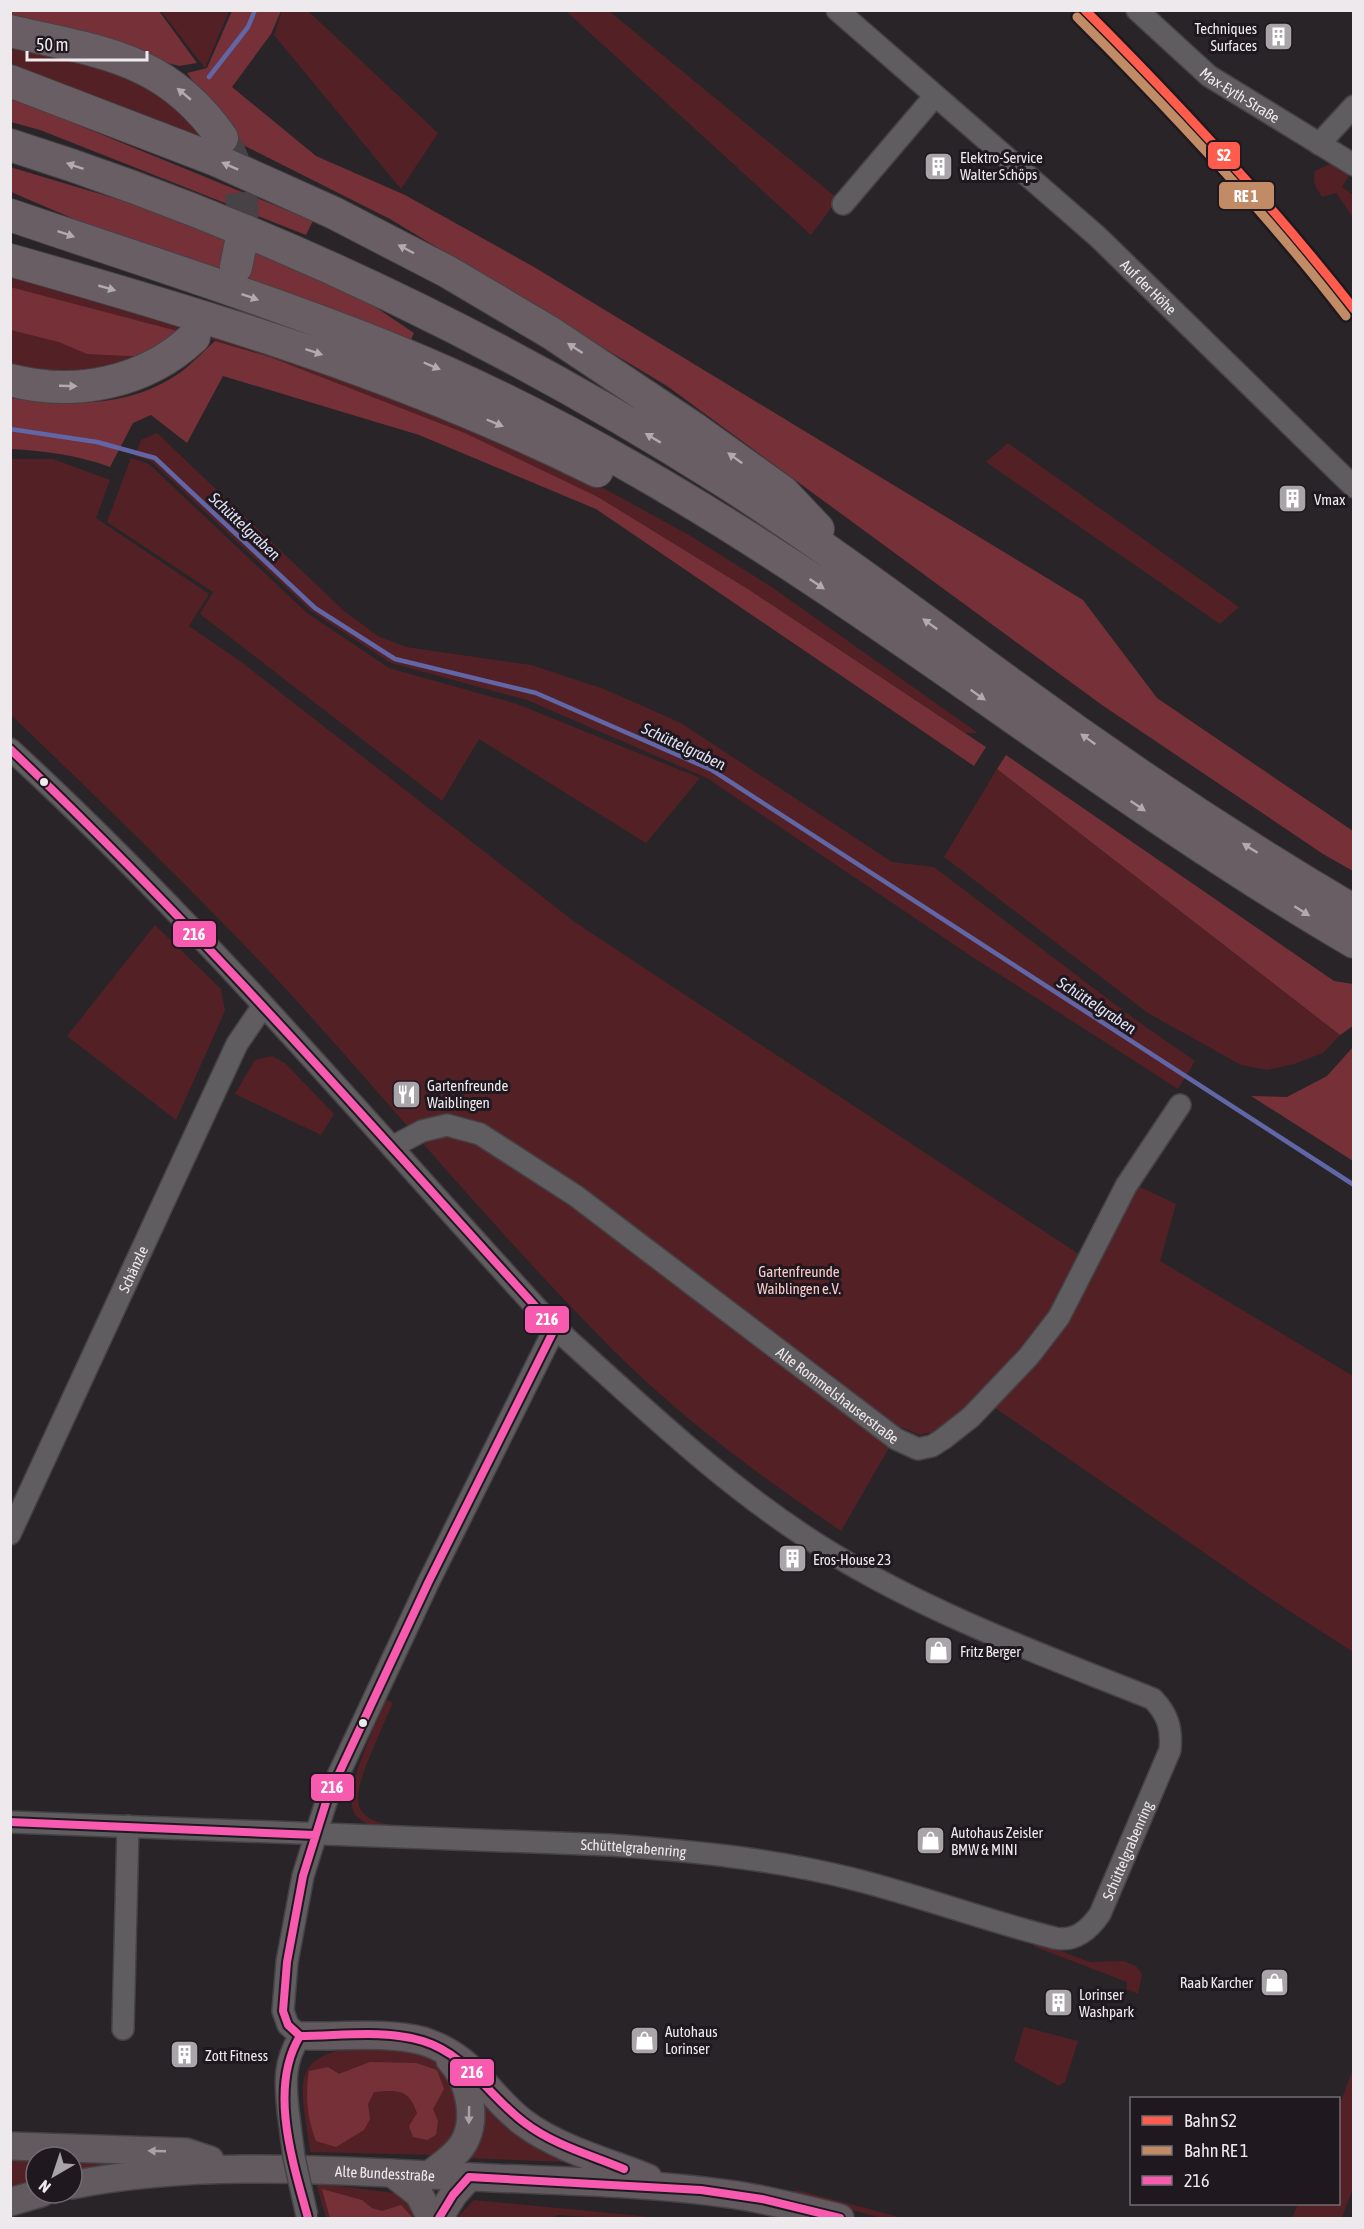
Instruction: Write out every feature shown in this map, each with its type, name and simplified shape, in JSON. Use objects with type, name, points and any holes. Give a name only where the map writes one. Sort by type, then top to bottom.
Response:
[{"type":"highway","points":[[10,31],[109,54],[140,65],[166,80],[190,99],[222,138]]},
{"type":"highway","points":[[10,81],[226,165],[371,231],[487,293],[612,372],[783,492],[860,573]]},
{"type":"highway","points":[[10,145],[130,185],[249,231],[442,319],[591,400],[723,481],[860,573],[1101,748],[1228,834],[1353,911]]},
{"type":"highway","points":[[10,214],[291,311],[438,369],[516,405],[636,469],[769,552],[1185,838],[1353,942]]},
{"type":"highway","points":[[10,261],[262,335],[374,373],[530,438],[680,516],[769,552]]},
{"type":"highway","points":[[10,380],[57,386],[113,382],[161,363],[194,337]]},
{"type":"main road","points":[[300,2036],[398,2037],[437,2046],[472,2067],[508,2107],[539,2133],[672,2188]]},
{"type":"main road","points":[[429,2175],[454,2156],[463,2144],[469,2127],[467,2087],[458,2068],[437,2046]]},
{"type":"main road","points":[[10,2146],[186,2152],[234,2169]]},
{"type":"main road","name":"Alte Bundesstraße","points":[[84,2183],[148,2173],[234,2169],[328,2169],[672,2188],[762,2199],[840,2218]]},
{"type":"main road","points":[[392,2173],[419,2194],[431,2218]]},
{"type":"main road","points":[[439,2218],[453,2195],[469,2177]]},
{"type":"street","name":"Auf der Höhe","points":[[837,10],[934,97],[1098,237],[1353,487]]},
{"type":"street","name":"Max-Eyth-Straße","points":[[1137,10],[1209,76],[1353,165]]},
{"type":"street","points":[[843,204],[934,97]]},
{"type":"street","points":[[1319,144],[1353,106]]},
{"type":"street","name":"Schüttelgrabenring","points":[[10,748],[94,826],[263,1006],[555,1328],[710,1467],[828,1551],[951,1618],[1153,1699],[1168,1718],[1172,1734],[1170,1750],[1100,1914],[1086,1930],[1063,1940],[851,1878],[695,1851],[610,1845],[10,1822]]},
{"type":"street","name":"Schänzle","points":[[10,1533],[237,1044],[263,1006]]},
{"type":"street","name":"Alte Rommelshauserstraße","points":[[392,1147],[422,1131],[447,1125],[480,1134],[576,1196],[896,1438],[918,1449],[932,1446],[944,1439],[971,1417],[1029,1356],[1059,1317],[1126,1186],[1180,1105]]},
{"type":"street","points":[[308,2217],[294,2157],[285,2074],[288,2060],[300,2036],[288,2025],[282,2000],[303,1876],[327,1799],[361,1722],[555,1328]]},
{"type":"street","points":[[123,2029],[128,1826]]},
{"type":"green space","points":[[161,11],[229,11],[205,68]]},
{"type":"green space","points":[[282,11],[308,11],[438,133],[401,189],[274,35]]},
{"type":"green space","points":[[566,11],[609,11],[838,199],[811,235]]},
{"type":"green space","points":[[10,38],[147,79],[208,139],[11,64]]},
{"type":"green space","points":[[1330,164],[1349,176],[1342,187],[1353,195],[1353,217],[1336,193],[1322,197],[1316,188],[1315,171]]},
{"type":"green space","points":[[10,273],[283,353],[552,460],[689,535],[773,588],[978,733],[965,733],[751,591],[598,497],[465,433],[270,357],[187,332],[124,372],[11,371]]},
{"type":"green space","points":[[157,433],[344,611],[378,636],[406,647],[531,665],[604,689],[681,723],[892,862],[934,867],[1133,1018],[1195,1061],[1178,1089],[971,956],[707,778],[527,700],[391,663],[311,611],[151,461],[135,456],[141,440]]},
{"type":"green space","points":[[1008,443],[1239,607],[1220,624],[986,462]]},
{"type":"green space","points":[[131,458],[149,464],[307,613],[389,668],[517,704],[700,778],[646,843],[479,739],[442,801],[200,614],[213,592],[107,522]]},
{"type":"green space","name":"Gartenfreunde Waiblingen e.V.","points":[[10,459],[53,459],[110,480],[96,518],[209,594],[189,626],[240,661],[576,923],[1094,1264],[1136,1185],[1176,1204],[1160,1261],[1353,1376],[1353,1652],[1271,1599],[978,1396],[941,1430],[920,1435],[901,1427],[841,1531],[752,1468],[666,1399],[612,1349],[528,1261],[252,953],[11,715]]},
{"type":"green space","points":[[997,769],[1340,1035],[1323,1053],[1294,1064],[1267,1070],[1241,1065],[1148,1013],[944,857]]},
{"type":"green space","points":[[155,925],[221,989],[225,1011],[176,1120],[67,1036]]},
{"type":"green space","points":[[272,1056],[285,1063],[334,1114],[321,1135],[235,1094],[255,1060]]},
{"type":"green space","points":[[386,1700],[393,1702],[363,1773],[358,1797],[359,1807],[373,1820],[403,1826],[403,1831],[377,1827],[365,1822],[355,1814],[352,1805],[352,1791],[361,1758]]},
{"type":"green space","points":[[1039,1943],[1090,1962],[1123,1961],[1136,1966],[1142,1974],[1138,1994],[1127,1989],[1127,1982],[1033,1946]]},
{"type":"green space","points":[[1024,2027],[1078,2041],[1065,2082],[1059,2086],[1014,2061]]},
{"type":"green space","points":[[369,2046],[433,2054],[458,2083],[458,2136],[435,2155],[310,2152],[303,2091],[305,2076],[311,2065],[323,2056],[342,2050]]},
{"type":"green space","points":[[1353,2069],[1353,2188],[1342,2218],[1292,2218],[1298,2205],[1340,2205],[1340,2103]]},
{"type":"green space","points":[[475,2090],[568,2156],[566,2162],[465,2158]]},
{"type":"green space","points":[[10,2151],[24,2152],[24,2185],[11,2189]]},
{"type":"green space","points":[[84,2155],[130,2157],[130,2159],[84,2169]]},
{"type":"green space","points":[[316,2183],[402,2194],[422,2218],[326,2218]]},
{"type":"green space","points":[[797,2190],[903,2218],[882,2218],[789,2193]]},
{"type":"green space","points":[[474,2200],[663,2218],[559,2215],[550,2218],[457,2218]]},
{"type":"shaded area","points":[[10,11],[159,11],[197,63],[179,66],[11,20]]},
{"type":"shaded area","points":[[232,11],[281,11],[271,34],[232,87],[316,156],[405,195],[534,267],[1083,600],[1157,698],[1353,831],[1353,871],[1323,854],[1102,705],[667,386],[390,219],[237,142],[187,73],[207,68]]},
{"type":"shaded area","points":[[10,97],[313,221],[306,235],[40,130],[11,122]]},
{"type":"shaded area","points":[[10,167],[127,202],[228,239],[219,271],[88,225],[11,192]]},
{"type":"shaded area","points":[[255,250],[359,296],[414,333],[410,342],[247,280]]},
{"type":"shaded area","points":[[10,287],[181,332],[150,357],[87,354],[59,342],[11,330]]},
{"type":"shaded area","points":[[215,341],[270,357],[465,433],[598,497],[751,591],[986,747],[974,766],[596,509],[419,435],[223,376],[187,443],[151,415],[133,423],[110,467],[61,454],[11,449],[10,398],[77,403],[120,398],[140,393],[181,372]]},
{"type":"shaded area","points":[[1006,755],[1334,981],[1353,984],[1353,1026],[1340,1035],[997,769]]},
{"type":"shaded area","points":[[1353,1047],[1353,1161],[1251,1096],[1287,1097],[1327,1076]]},
{"type":"shaded area","points":[[370,2062],[416,2063],[437,2070],[444,2089],[433,2109],[438,2121],[436,2135],[427,2140],[413,2137],[409,2126],[417,2113],[414,2105],[401,2092],[389,2091],[374,2092],[368,2104],[370,2119],[364,2130],[336,2147],[316,2141],[308,2106],[309,2071],[328,2067],[339,2074]]},
{"type":"shaded area","points":[[322,2189],[362,2200],[372,2208],[382,2211],[401,2205],[413,2218],[330,2218]]},
{"type":"waterway","points":[[209,77],[248,27],[255,10]]},
{"type":"waterway","name":"Schüttelgraben","points":[[10,429],[97,442],[155,458],[315,608],[395,659],[536,693],[712,770],[1354,1185]]},
{"type":"tunnel","points":[[227,147],[236,170],[241,193],[241,242]]},
{"type":"rail line","name":"S2","points":[[1085,10],[1224,155],[1354,309]]},
{"type":"transit line","points":[[1077,17],[1216,162],[1283,238],[1346,316]]},
{"type":"transit line","name":"216","points":[[10,749],[82,818],[220,961],[555,1328],[428,1583],[327,1799],[303,1876],[287,1962],[283,2011],[288,2025],[300,2036]]},
{"type":"transit line","name":"216","points":[[10,1822],[315,1835]]},
{"type":"transit line","name":"216","points":[[300,2036],[393,2035],[408,2037],[439,2047],[465,2066],[512,2112],[536,2131],[560,2144],[624,2169]]},
{"type":"transit line","name":"216","points":[[300,2036],[291,2056],[286,2079],[286,2126],[308,2218]]},
{"type":"transit line","name":"216","points":[[439,2218],[453,2195],[469,2177],[701,2190],[762,2199],[840,2218]]},
{"type":"place","name":"Techniques Surfaces","points":[[1278,37]]},
{"type":"place","name":"Elektro-Service Walter Schöps","points":[[939,166]]},
{"type":"place","name":"Vmax","points":[[1293,499]]},
{"type":"place","name":"Gartenfreunde Waiblingen","points":[[406,1094]]},
{"type":"place","name":"Eros-House 23","points":[[792,1559]]},
{"type":"place","name":"Fritz Berger","points":[[939,1651]]},
{"type":"place","name":"Autohaus Zeisler BMW & MINI","points":[[930,1841]]},
{"type":"place","name":"Raab Karcher","points":[[1274,1982]]},
{"type":"place","name":"Lorinser Washpark","points":[[1058,2003]]},
{"type":"place","name":"Autohaus Lorinser","points":[[644,2040]]},
{"type":"place","name":"Zott Fitness","points":[[184,2055]]}]
